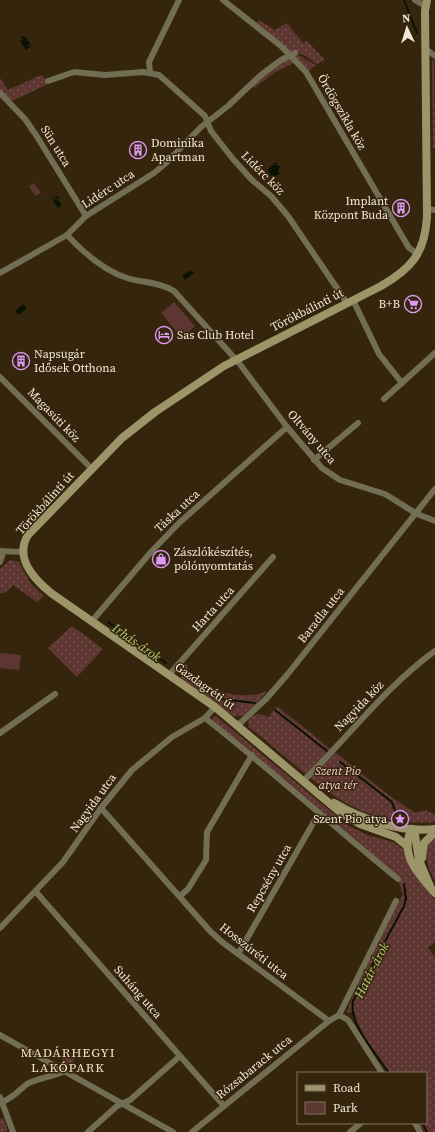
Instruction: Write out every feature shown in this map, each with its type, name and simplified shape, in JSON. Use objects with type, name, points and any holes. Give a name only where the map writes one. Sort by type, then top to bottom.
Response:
[{"type":"street","points":[[48,81],[74,72],[105,75],[150,72],[149,62],[179,0]]},
{"type":"street","name":"Ördögszikla köz","points":[[223,0],[292,54],[306,72],[409,248],[418,254]]},
{"type":"street","points":[[415,0],[426,3]]},
{"type":"street","name":"Törökbálinti út","points":[[0,562],[2,552],[22,552],[23,545],[28,536],[122,438],[138,425],[193,386],[236,359],[350,302],[400,274],[418,254],[426,233],[431,209],[426,3]]},
{"type":"street","points":[[426,49],[435,56]]},
{"type":"street","name":"Lidérc utca","points":[[0,273],[67,235],[86,216],[154,173],[206,123],[228,106],[261,75],[292,54]]},
{"type":"street","name":"Lidérc köz","points":[[150,72],[159,75],[204,116],[206,123],[233,159],[252,180],[271,196],[288,216],[350,302],[379,354],[402,383]]},
{"type":"street","name":"Sün utca","points":[[1,97],[25,119],[86,216]]},
{"type":"street","name":"Oltvány utca","points":[[67,235],[79,248],[111,270],[126,278],[160,284],[174,291],[236,359],[287,427],[322,468],[340,480],[385,494],[417,514],[435,521]]},
{"type":"street","points":[[384,399],[435,353]]},
{"type":"street","name":"Magasúti köz","points":[[0,377],[92,469]]},
{"type":"street","points":[[314,460],[358,423]]},
{"type":"street","name":"Táska utca","points":[[92,621],[151,552],[179,523],[287,427]]},
{"type":"street","name":"Baradla utca","points":[[238,725],[266,699],[287,675],[347,598],[417,514],[435,489]]},
{"type":"street","name":"Gazdagréti út","points":[[22,552],[28,566],[40,584],[215,707],[322,795],[341,814],[370,828],[396,837],[407,846]]},
{"type":"street","name":"Harta utca","points":[[169,675],[273,557]]},
{"type":"street","name":"Nagyida köz","points":[[304,780],[379,700],[418,663],[435,651]]},
{"type":"street","points":[[0,733],[55,694]]},
{"type":"street","name":"Nagyida utca","points":[[0,928],[63,862],[101,808],[132,770],[144,758],[172,737],[206,718],[215,707]]},
{"type":"street","points":[[206,718],[252,755],[318,813],[398,879]]},
{"type":"street","points":[[180,896],[188,889],[206,860],[207,832],[252,755]]},
{"type":"street","name":"Gazdagréti út","points":[[322,795],[360,816],[412,833]]},
{"type":"street","name":"Hosszúréti utca","points":[[101,808],[210,930],[238,954],[329,1021]]},
{"type":"street","name":"Repcsény utca","points":[[238,954],[318,813]]},
{"type":"street","name":"Gazdagréti út","points":[[370,828],[412,833]]},
{"type":"street","points":[[412,833],[434,832]]},
{"type":"street","points":[[424,871],[422,848],[427,838],[434,832]]},
{"type":"street","points":[[412,833],[407,846],[416,871],[433,891]]},
{"type":"street","points":[[412,833],[419,860],[433,891]]},
{"type":"street","name":"Suháng utca","points":[[36,892],[224,1106]]},
{"type":"street","points":[[329,1021],[339,1015],[396,901]]},
{"type":"street","points":[[339,1015],[348,1020],[381,1072]]},
{"type":"street","name":"Rózsabarack utca","points":[[192,1132],[329,1021]]},
{"type":"street","points":[[0,1035],[173,1132]]},
{"type":"street","points":[[88,1132],[117,1106],[130,1100],[180,1056]]},
{"type":"street","points":[[13,1132],[1,1100],[14,1097],[28,1084],[55,1076],[65,1071]]},
{"type":"street","points":[[350,1132],[359,1124]]},
{"type":"green space","points":[[259,20],[275,30],[287,23],[303,43],[307,41],[325,60],[317,64],[301,54],[290,54],[256,24]]},
{"type":"green space","points":[[295,54],[316,65],[308,71],[292,56]]},
{"type":"green space","points":[[289,58],[294,63],[277,71],[254,88],[253,86],[262,77]]},
{"type":"green space","points":[[434,58],[435,147],[433,149],[432,61]]},
{"type":"green space","points":[[41,75],[50,83],[10,102],[0,91],[0,78],[8,90]]},
{"type":"green space","points":[[34,183],[41,193],[35,196],[29,186]]},
{"type":"green space","points":[[174,302],[195,326],[182,338],[161,313]]},
{"type":"green space","points":[[10,560],[19,562],[31,584],[44,596],[37,602],[13,585],[5,593],[0,593],[0,569]]},
{"type":"green space","points":[[72,626],[103,649],[77,677],[48,648]]},
{"type":"green space","points":[[0,653],[21,655],[19,670],[0,668]]},
{"type":"green space","points":[[183,663],[187,665],[189,671],[209,685],[223,692],[238,695],[256,694],[265,691],[266,693],[252,709],[244,715],[233,716],[182,679],[179,669]]},
{"type":"green space","name":"Szent Pio atya tér","points":[[278,707],[390,796],[415,813],[426,810],[435,815],[435,822],[410,822],[388,819],[368,813],[350,805],[315,782],[248,727],[249,720],[253,715],[261,714],[269,717],[275,708]]},
{"type":"green space","points":[[216,716],[346,824],[367,835],[393,842],[403,849],[417,878],[435,900],[435,942],[428,948],[435,957],[435,1132],[425,1132],[420,1124],[427,1124],[427,1072],[386,1072],[355,1022],[352,1012],[347,1013],[356,988],[403,894],[399,883],[401,878],[212,719]]},
{"type":"green space","points":[[435,838],[435,881],[427,859],[427,849],[429,844],[427,842]]},
{"type":"green space","points":[[70,1054],[73,1055],[73,1065],[66,1066],[63,1065],[62,1058],[63,1055]]},
{"type":"green space","points":[[3,1118],[8,1131],[0,1132],[0,1119]]},
{"type":"water","points":[[24,36],[32,46],[26,50],[19,40]]},
{"type":"water","points":[[276,162],[280,166],[278,171],[280,174],[272,177],[267,170]]},
{"type":"water","points":[[57,196],[62,205],[58,208],[52,199]]},
{"type":"water","points":[[191,269],[194,273],[185,280],[182,276]]},
{"type":"water","points":[[23,304],[27,308],[19,315],[15,311]]},
{"type":"waterway","points":[[404,0],[417,33]]},
{"type":"waterway","name":"Irhás-árok","points":[[108,622],[166,663]]},
{"type":"waterway","name":"Irhás-árok","points":[[184,676],[199,686]]},
{"type":"waterway","name":"Irhás-árok","points":[[202,688],[221,699],[255,703]]},
{"type":"waterway","name":"Irhás-árok","points":[[275,710],[327,751]]},
{"type":"waterway","name":"Irhás-árok","points":[[340,762],[392,802],[395,811]]},
{"type":"waterway","name":"Határ-árok","points":[[388,1072],[359,1029],[353,1010],[353,1001],[404,906],[406,899],[404,884]]},
{"type":"waterway","name":"Határ-árok","points":[[423,1124],[427,1132]]},
{"type":"place","name":"Dominika Apartman","points":[[138,150]]},
{"type":"place","name":"Implant Központ Buda","points":[[401,208]]},
{"type":"place","name":"B+B","points":[[413,304]]},
{"type":"place","name":"Sas Club Hotel","points":[[164,335]]},
{"type":"place","name":"Napsugár Idősek Otthona","points":[[21,361]]},
{"type":"place","name":"Zászlókészítés, pólónyomtatás","points":[[161,559]]},
{"type":"place","name":"Szent Pio atya","points":[[400,819]]},
{"type":"district","name":"MADÁRHEGYI LAKÓPARK","points":[[68,1060]]}]
